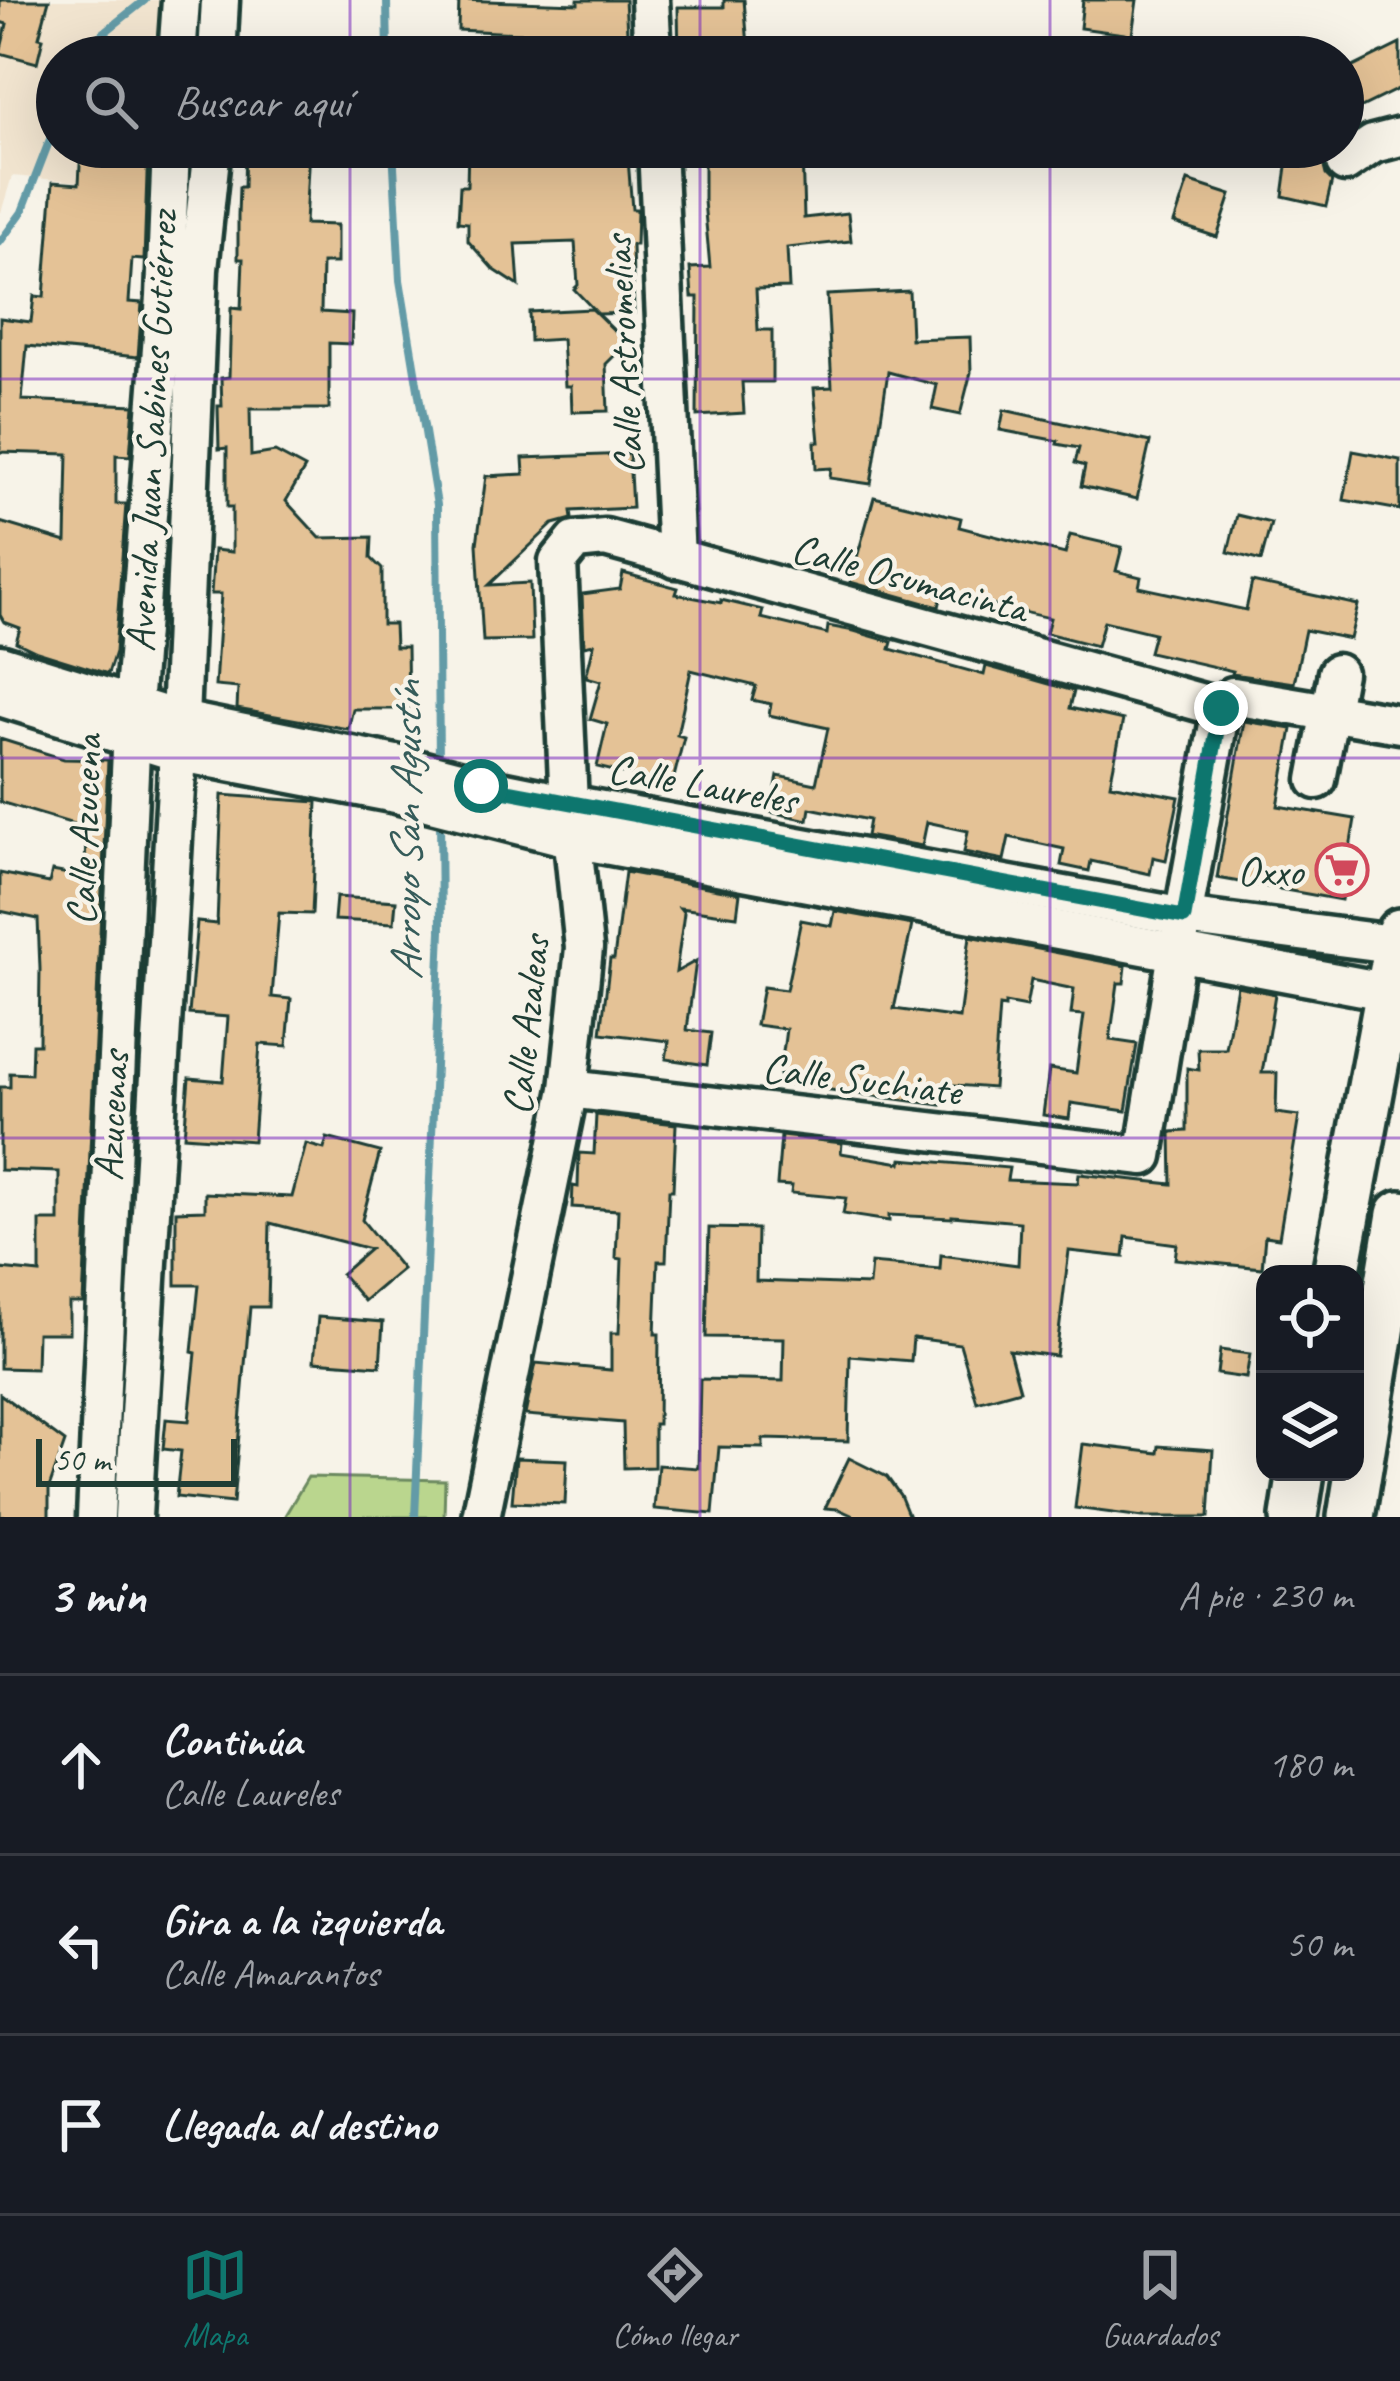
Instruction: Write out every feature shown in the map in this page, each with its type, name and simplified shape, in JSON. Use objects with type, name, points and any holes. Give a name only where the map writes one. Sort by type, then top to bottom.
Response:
[{"type":"main road","points":[[1338,1265],[1394,992],[1399,940]]},
{"type":"main road","points":[[1351,1517],[1400,1214]]},
{"type":"main road","points":[[1294,1517],[1300,1481]]},
{"type":"street","points":[[178,36],[181,0]]},
{"type":"street","points":[[218,36],[220,0]]},
{"type":"street","points":[[650,0],[652,36]]},
{"type":"street","points":[[1364,150],[1400,137]]},
{"type":"street","name":"Calle Azucena","points":[[96,1517],[133,724],[170,168]]},
{"type":"street","name":"Avenida Juan Sabines Gutiérrez","points":[[178,736],[199,269],[210,168]]},
{"type":"street","name":"Calle Astromelias","points":[[658,168],[676,560]]},
{"type":"street","name":"Calle Osumacinta","points":[[575,541],[605,538],[1221,708]]},
{"type":"street","name":"Calle Azaleas","points":[[481,1517],[569,1089],[584,948],[571,821],[558,562],[575,541]]},
{"type":"street","points":[[0,664],[133,724]]},
{"type":"street","points":[[1318,780],[1337,673]]},
{"type":"street","points":[[1180,934],[1221,708],[1233,696],[1400,724]]},
{"type":"street","points":[[0,697],[133,724]]},
{"type":"street","name":"Calle Laureles","points":[[133,724],[571,821],[1180,934],[1394,992]]},
{"type":"street","name":"Azucenas","points":[[133,1517],[178,736]]},
{"type":"street","name":"Calle Laureles","points":[[1180,934],[1399,940]]},
{"type":"street","name":"Calle Suchiate","points":[[569,1089],[1144,1156],[1180,934]]},
{"type":"shaded area","points":[[0,0],[170,0],[168,36],[36,36],[36,168],[162,168],[161,189],[12,176],[0,216]]},
{"type":"green space","points":[[308,1477],[445,1480],[444,1517],[284,1517]]},
{"type":"building","points":[[0,0],[49,0],[36,36],[36,63],[0,53],[7,24],[0,22]]},
{"type":"building","points":[[459,0],[578,4],[578,0],[625,0],[627,36],[458,30]]},
{"type":"building","points":[[724,0],[744,0],[747,36],[679,36],[678,7],[724,7]]},
{"type":"building","points":[[1083,0],[1137,0],[1132,35],[1080,28]]},
{"type":"building","points":[[1400,44],[1400,88],[1364,106],[1364,62]]},
{"type":"building","points":[[80,168],[147,168],[144,260],[132,259],[129,302],[142,303],[138,357],[27,346],[22,400],[134,405],[130,456],[116,455],[116,504],[126,504],[115,652],[108,674],[16,642],[20,628],[4,622],[0,615],[0,522],[66,542],[68,454],[0,452],[0,318],[31,322],[34,296],[44,297],[53,182],[79,184]]},
{"type":"building","points":[[244,168],[308,168],[305,224],[337,225],[337,263],[322,263],[321,312],[352,314],[351,344],[329,343],[329,409],[250,409],[251,456],[275,452],[305,468],[286,501],[320,538],[372,537],[371,558],[382,569],[382,624],[394,624],[395,647],[407,647],[408,709],[353,709],[348,729],[237,709],[238,688],[215,686],[221,594],[211,594],[214,550],[232,552],[227,448],[219,449],[218,406],[222,406],[221,378],[229,377],[231,308],[241,309],[243,259],[238,259],[238,216],[239,187],[244,187]]},
{"type":"building","points":[[467,168],[629,168],[632,209],[637,209],[636,245],[632,245],[634,313],[598,314],[574,289],[578,285],[575,242],[516,244],[519,286],[493,269],[468,241],[468,223],[458,222],[460,186],[467,186]]},
{"type":"building","points":[[704,168],[802,168],[804,218],[848,213],[851,241],[787,248],[789,288],[756,289],[758,330],[772,330],[772,382],[742,382],[744,413],[697,416],[698,297],[692,297],[690,268],[710,267]]},
{"type":"building","points":[[1287,168],[1324,168],[1332,181],[1326,206],[1283,196]]},
{"type":"building","points":[[1188,181],[1231,195],[1217,237],[1174,223]]},
{"type":"building","points":[[909,291],[911,339],[970,337],[971,372],[960,415],[932,409],[937,385],[888,372],[871,484],[830,478],[831,468],[816,469],[815,442],[819,442],[814,388],[832,387],[827,295]]},
{"type":"building","points":[[592,309],[627,343],[606,364],[608,411],[572,412],[562,339],[530,341],[529,312]]},
{"type":"building","points":[[1004,410],[1150,442],[1137,499],[1081,486],[1085,466],[1075,463],[1079,448],[1000,430]]},
{"type":"building","points":[[1353,451],[1400,460],[1400,510],[1344,500]]},
{"type":"building","points":[[629,454],[632,508],[571,511],[572,519],[553,524],[489,585],[530,583],[532,640],[483,641],[477,544],[486,476],[524,474],[523,458]]},
{"type":"building","points":[[874,497],[961,518],[959,527],[1065,554],[1070,535],[1122,547],[1116,571],[1141,577],[1139,587],[1246,610],[1252,582],[1358,605],[1350,639],[1305,630],[1294,683],[1232,674],[1149,652],[1154,633],[1104,621],[1097,646],[1046,633],[1050,618],[942,594],[939,607],[850,582]]},
{"type":"building","points":[[1237,515],[1271,523],[1261,561],[1228,552]]},
{"type":"building","points":[[623,573],[678,588],[676,594],[763,610],[761,618],[827,634],[828,626],[854,631],[892,642],[890,649],[984,675],[986,666],[1074,691],[1070,708],[1123,720],[1110,784],[1179,797],[1166,860],[1153,857],[1150,874],[1091,861],[1089,871],[1061,865],[1064,849],[1009,837],[1004,860],[964,852],[968,831],[927,822],[922,846],[866,836],[869,820],[810,808],[808,820],[771,812],[778,776],[816,784],[828,728],[769,715],[771,704],[752,700],[756,686],[691,670],[677,735],[684,737],[672,785],[597,767],[607,724],[590,719],[601,681],[586,677],[594,644],[584,646],[582,594],[620,589]]},
{"type":"building","points":[[1244,721],[1292,729],[1278,806],[1355,819],[1341,900],[1217,878]]},
{"type":"building","points":[[0,739],[64,759],[108,760],[83,1303],[69,1303],[69,1333],[37,1333],[36,1369],[0,1368],[0,1269],[40,1273],[40,1221],[59,1221],[59,1172],[0,1170],[0,1087],[10,1087],[10,1073],[31,1074],[32,1044],[39,1044],[40,969],[38,919],[0,911],[0,873],[49,883],[52,871],[85,877],[86,827],[0,802]]},
{"type":"building","points":[[222,795],[317,802],[312,914],[279,913],[272,997],[291,999],[287,1046],[260,1044],[253,1141],[184,1136],[189,1078],[223,1081],[228,1017],[189,1014],[197,922],[217,924]]},
{"type":"building","points":[[625,872],[740,893],[737,916],[680,908],[684,913],[676,972],[696,961],[687,1030],[711,1033],[707,1065],[666,1059],[669,1041],[601,1033]]},
{"type":"building","points":[[336,897],[396,901],[394,923],[334,920]]},
{"type":"building","points":[[835,911],[912,925],[894,1009],[959,1018],[970,936],[1126,966],[1124,983],[1118,983],[1110,1040],[1137,1044],[1126,1111],[1071,1103],[1069,1119],[1043,1115],[1049,1069],[1076,1073],[1084,1015],[1071,1014],[1074,989],[1031,980],[1026,1007],[999,1006],[993,1088],[943,1084],[941,1105],[779,1083],[786,1029],[756,1025],[763,987],[786,990],[801,920],[832,926]]},
{"type":"building","points":[[1237,986],[1275,994],[1262,1073],[1277,1073],[1276,1113],[1299,1116],[1279,1238],[1265,1236],[1262,1265],[1175,1259],[1177,1244],[1126,1237],[1124,1257],[1069,1251],[1056,1356],[1009,1350],[1020,1390],[977,1402],[960,1344],[913,1338],[911,1361],[850,1356],[848,1441],[763,1439],[763,1448],[719,1447],[713,1514],[654,1509],[658,1465],[698,1468],[700,1379],[783,1381],[784,1338],[706,1337],[709,1228],[757,1229],[756,1281],[869,1285],[871,1263],[940,1269],[941,1255],[1018,1265],[1020,1222],[889,1215],[889,1221],[843,1214],[846,1198],[791,1193],[792,1186],[777,1185],[781,1136],[842,1143],[841,1153],[901,1163],[902,1159],[1009,1168],[1007,1180],[1078,1183],[1079,1174],[1172,1184],[1171,1132],[1187,1131],[1187,1068],[1199,1070],[1198,1049],[1226,1049]]},
{"type":"building","points":[[596,1115],[676,1124],[666,1261],[658,1261],[654,1467],[624,1468],[623,1423],[525,1415],[536,1363],[611,1370],[611,1333],[619,1333],[622,1259],[616,1258],[618,1210],[572,1207],[579,1153],[594,1154]]},
{"type":"building","points":[[327,1138],[380,1152],[362,1220],[402,1269],[364,1301],[341,1274],[370,1249],[270,1223],[268,1307],[250,1307],[233,1503],[176,1497],[181,1451],[163,1449],[166,1419],[189,1421],[199,1285],[176,1285],[176,1211],[205,1210],[205,1193],[292,1197],[306,1144],[324,1149]]},
{"type":"building","points":[[318,1317],[383,1322],[380,1366],[314,1361]]},
{"type":"building","points":[[1220,1350],[1250,1354],[1246,1378],[1217,1374]]},
{"type":"building","points":[[0,1394],[65,1442],[49,1488],[49,1517],[0,1517]]},
{"type":"building","points":[[1083,1444],[1158,1453],[1159,1446],[1213,1450],[1209,1517],[1143,1517],[1075,1508]]},
{"type":"building","points":[[516,1458],[567,1460],[565,1504],[512,1502]]},
{"type":"building","points":[[849,1458],[887,1477],[909,1517],[856,1517],[825,1508]]},
{"type":"waterway","points":[[100,36],[145,0]]},
{"type":"waterway","name":"Arroyo San Agustín","points":[[387,0],[388,36]]},
{"type":"waterway","points":[[0,242],[22,212],[39,168]]},
{"type":"waterway","name":"Arroyo San Agustín","points":[[394,168],[400,280],[437,505],[439,766]]},
{"type":"waterway","name":"Arroyo San Agustín","points":[[415,1517],[441,931],[440,817]]},
{"type":"place","name":"Oxxo","points":[[1342,870]]},
{"type":"route","points":[[481,786],[1184,917],[1221,708]]}]
